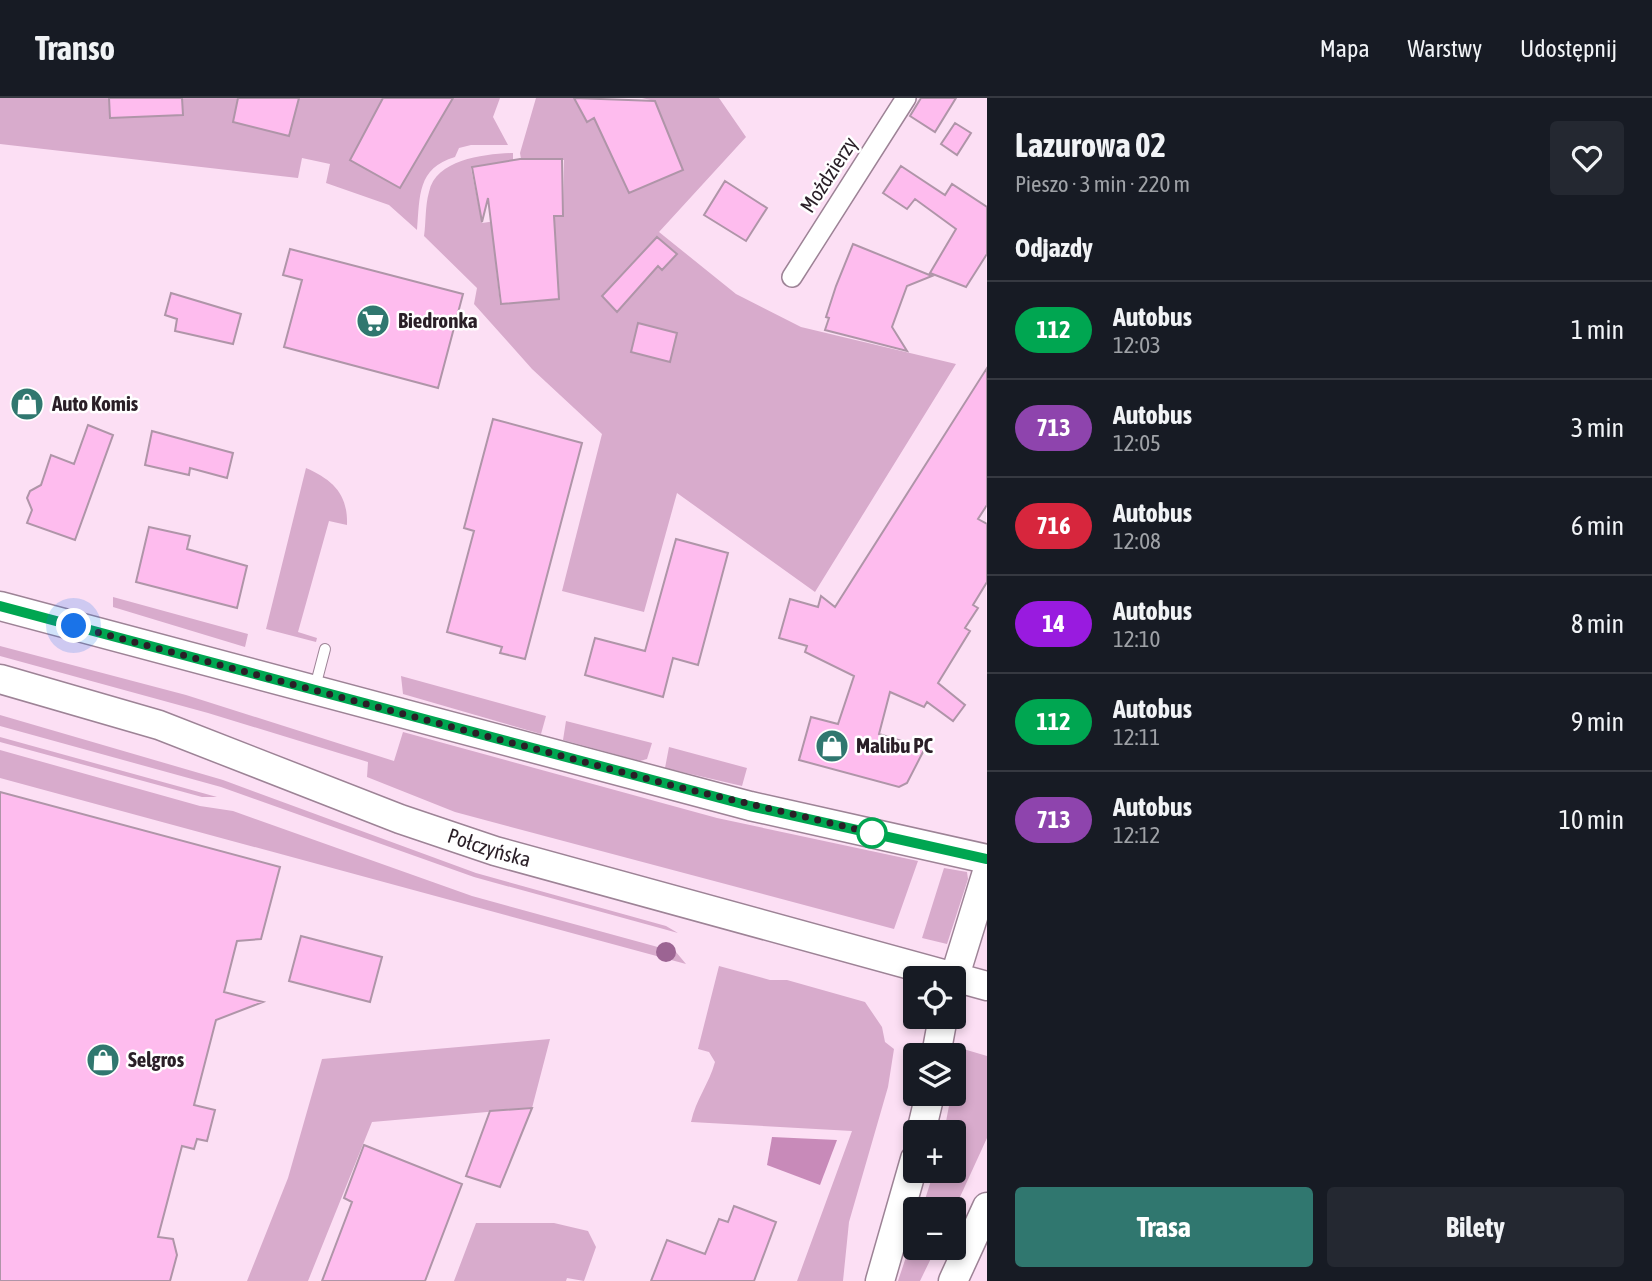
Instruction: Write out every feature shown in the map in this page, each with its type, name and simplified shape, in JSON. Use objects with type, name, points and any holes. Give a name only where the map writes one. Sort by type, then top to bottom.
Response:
[{"type":"main road","points":[[0,606],[775,812],[987,859]]},
{"type":"main road","name":"Połczyńska","points":[[0,679],[159,725],[460,840],[911,966]]},
{"type":"main road","points":[[958,966],[987,872]]},
{"type":"main road","name":"Połczyńska","points":[[966,981],[987,986]]},
{"type":"main road","points":[[880,1281],[908,1183]]},
{"type":"main road","points":[[953,1281],[987,1207]]},
{"type":"street","name":"Moździerzy","points":[[792,277],[906,98]]},
{"type":"lane","points":[[314,691],[325,649]]},
{"type":"shaded area","points":[[0,98],[109,98],[110,118],[167,116],[167,98],[238,98],[233,122],[288,136],[299,98],[383,98],[350,160],[400,188],[453,98],[500,98],[493,117],[508,145],[471,145],[459,148],[455,157],[433,168],[420,195],[417,230],[389,205],[326,183],[330,164],[302,158],[298,178],[0,144]]},
{"type":"shaded area","points":[[536,98],[574,98],[587,122],[605,112],[629,193],[683,169],[655,101],[642,98],[719,98],[746,137],[659,232],[736,294],[801,327],[956,364],[815,592],[677,493],[644,612],[562,591],[602,434],[532,369],[474,304],[477,288],[424,236],[429,192],[433,181],[441,172],[463,160],[513,153],[513,160],[471,168],[482,223],[503,220],[504,223],[492,230],[500,304],[559,299],[542,217],[563,216],[564,160],[521,159],[520,153]]},
{"type":"shaded area","points":[[306,468],[337,489],[347,514],[347,525],[329,521],[298,632],[317,638],[316,642],[266,629]]},
{"type":"shaded area","points":[[113,597],[248,634],[245,647],[113,607]]},
{"type":"shaded area","points":[[0,646],[186,695],[394,761],[403,732],[717,818],[918,861],[894,929],[455,812],[367,777],[368,762],[208,713],[0,656]]},
{"type":"shaded area","points":[[401,676],[546,716],[541,734],[403,694]]},
{"type":"shaded area","points":[[0,715],[223,780],[476,873],[666,926],[678,933],[474,877],[221,787],[0,726]]},
{"type":"shaded area","points":[[566,721],[652,743],[647,759],[640,761],[563,740]]},
{"type":"shaded area","points":[[0,737],[217,797],[202,797],[0,742]]},
{"type":"shaded area","points":[[669,747],[747,768],[742,786],[665,768]]},
{"type":"shaded area","points":[[0,750],[200,806],[233,811],[472,896],[676,952],[686,964],[0,778]]},
{"type":"shaded area","points":[[944,868],[967,872],[968,879],[947,944],[922,938]]},
{"type":"shaded area","points":[[719,966],[770,980],[787,980],[865,1002],[882,1027],[885,1042],[894,1049],[888,1087],[849,1222],[843,1281],[797,1281],[852,1131],[691,1122],[715,1062],[709,1052],[698,1049]]},
{"type":"shaded area","points":[[550,1039],[532,1108],[372,1122],[308,1281],[247,1281],[288,1178],[322,1059]]},
{"type":"shaded area","points":[[966,1050],[987,1056],[987,1138],[960,1197],[926,1197],[930,1183],[966,1183],[966,1120],[946,1120],[949,1106],[966,1106]]},
{"type":"shaded area","points":[[772,1137],[837,1140],[820,1185],[767,1165]]},
{"type":"shaded area","points":[[476,1223],[554,1223],[588,1231],[596,1247],[584,1281],[567,1278],[566,1281],[454,1281]]},
{"type":"shaded area","points":[[905,1260],[930,1260],[920,1281],[898,1281]]},
{"type":"building","points":[[109,98],[182,98],[183,115],[110,118]]},
{"type":"building","points":[[238,98],[299,98],[289,136],[233,122]]},
{"type":"building","points":[[383,98],[453,98],[400,188],[350,160]]},
{"type":"building","points":[[574,98],[655,101],[683,170],[629,193],[594,118],[587,122]]},
{"type":"building","points":[[921,98],[956,98],[935,132],[910,116]]},
{"type":"building","points":[[955,123],[971,133],[957,155],[941,144]]},
{"type":"building","points":[[520,159],[562,159],[563,216],[554,216],[559,299],[501,304],[488,198],[482,222],[472,167]]},
{"type":"building","points":[[901,166],[945,195],[952,184],[987,207],[987,254],[966,287],[930,273],[956,229],[915,199],[907,209],[883,193]]},
{"type":"building","points":[[725,181],[767,208],[746,241],[704,215]]},
{"type":"building","points":[[657,237],[677,254],[662,270],[658,266],[617,312],[602,296]]},
{"type":"building","points":[[853,244],[932,276],[907,286],[892,327],[907,351],[825,330],[829,318],[826,317],[836,286]]},
{"type":"building","name":"Biedronka","points":[[290,249],[463,294],[438,388],[284,347],[302,280],[283,275]]},
{"type":"building","points":[[171,293],[241,314],[233,344],[175,331],[177,319],[165,315]]},
{"type":"building","points":[[638,323],[677,333],[670,362],[631,352]]},
{"type":"building","points":[[987,368],[987,505],[978,519],[987,524],[987,582],[973,605],[978,608],[965,628],[970,631],[938,683],[965,705],[953,721],[927,702],[924,707],[890,692],[879,734],[925,748],[907,783],[899,787],[799,760],[811,717],[838,724],[854,676],[805,652],[807,646],[779,638],[790,599],[818,607],[821,596],[835,607]]},
{"type":"building","points":[[493,419],[582,443],[525,659],[500,653],[502,647],[447,632],[474,531],[464,528]]},
{"type":"building","points":[[88,425],[113,435],[75,540],[27,523],[32,510],[27,498],[30,491],[41,485],[51,455],[74,464]]},
{"type":"building","points":[[152,431],[233,453],[227,478],[190,468],[189,475],[145,465]]},
{"type":"building","points":[[149,527],[190,536],[187,549],[247,566],[237,608],[136,582]]},
{"type":"building","points":[[676,539],[728,553],[698,665],[673,658],[663,697],[585,675],[595,638],[645,651]]},
{"type":"building","name":"Selgros","points":[[0,792],[280,867],[261,939],[237,941],[224,992],[263,1002],[216,1020],[194,1105],[215,1110],[207,1141],[197,1139],[194,1149],[182,1146],[158,1237],[173,1239],[177,1255],[170,1281],[0,1281]]},
{"type":"building","points":[[301,936],[382,957],[370,1002],[289,981]]},
{"type":"building","points":[[532,1108],[500,1187],[466,1176],[490,1111]]},
{"type":"building","points":[[364,1145],[462,1184],[425,1281],[322,1281],[352,1202],[344,1198]]},
{"type":"building","points":[[734,1206],[776,1222],[754,1281],[651,1281],[667,1240],[705,1254],[719,1219],[728,1222]]},
{"type":"bus line","name":"112","points":[[0,606],[750,806],[987,859]]},
{"type":"place","name":"Biedronka","points":[[373,321]]},
{"type":"place","name":"Auto Komis","points":[[27,404]]},
{"type":"place","name":"Malibu PC","points":[[832,746]]},
{"type":"place","name":"Selgros","points":[[103,1060]]},
{"type":"route","points":[[74,626],[674,786],[881,835],[872,833]]}]
